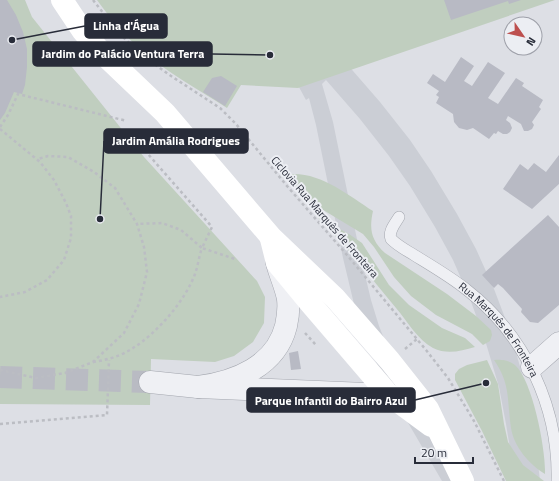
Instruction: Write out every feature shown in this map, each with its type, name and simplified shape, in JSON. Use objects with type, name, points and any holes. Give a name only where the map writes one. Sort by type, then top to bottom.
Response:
[{"type":"main road","points":[[62,0],[82,30],[100,51],[165,113],[270,236],[335,298],[390,361],[428,409],[463,481]]},
{"type":"main road","points":[[270,236],[277,263],[389,395],[438,431]]},
{"type":"street","points":[[198,387],[213,385],[246,374],[266,360],[279,345],[284,336],[289,309],[288,297],[277,263]]},
{"type":"street","points":[[532,366],[559,343]]},
{"type":"street","points":[[150,382],[198,387],[389,395],[408,399],[428,409]]},
{"type":"lane","name":"Rua Marquês de Fronteira","points":[[399,217],[391,230],[391,240],[466,289],[486,306],[504,325],[532,366],[543,391],[555,441],[558,467],[557,481]]},
{"type":"path","name":"Ciclovia Rua Marquês de Fronteira","points":[[93,0],[119,33],[138,52],[168,74],[220,108],[236,124],[347,255],[448,378],[474,421],[504,481]]},
{"type":"path","points":[[0,297],[25,292],[47,280],[64,260],[71,238],[71,216],[54,180],[38,159],[0,128],[18,94],[127,121]]},
{"type":"path","points":[[0,370],[36,378],[65,373],[92,362],[109,360],[133,349],[155,331],[178,306],[194,275],[202,248],[212,227],[133,137]]},
{"type":"path","points":[[38,159],[48,156],[68,157],[94,172],[115,188],[137,224],[144,247],[147,272],[139,304],[124,332],[92,362]]},
{"type":"path","points":[[137,224],[162,223],[181,230],[202,248],[235,259]]},
{"type":"path","points":[[0,424],[106,415],[109,360]]},
{"type":"shaded area","points":[[333,48],[380,102],[410,140],[431,171],[476,249],[494,289],[510,331],[524,381],[540,481],[513,467],[499,387],[485,340],[470,299],[453,260],[410,186],[389,156],[360,119],[326,80],[322,84],[333,122],[360,254],[379,326],[391,356],[462,481],[442,481],[386,385],[363,332],[354,304],[309,98],[306,100],[282,56]]},
{"type":"green space","points":[[0,0],[25,0],[32,17],[144,157],[257,281],[265,297],[264,323],[253,342],[234,356],[215,362],[151,359],[150,405],[0,404]]},
{"type":"green space","points":[[97,0],[555,0],[508,16],[503,16],[503,18],[298,88],[241,85],[227,108],[152,59],[118,27]]},
{"type":"green space","points":[[290,174],[301,174],[323,181],[344,192],[373,211],[371,229],[374,239],[380,248],[476,316],[491,330],[492,335],[490,341],[483,345],[472,334],[436,315],[411,296],[394,277],[374,247],[363,234],[300,196],[283,176]]},
{"type":"green space","points":[[316,216],[362,243],[389,285],[409,305],[442,328],[465,338],[475,347],[449,352],[438,350],[428,345],[413,330],[347,249]]},
{"type":"green space","points":[[487,360],[498,384],[508,442],[523,465],[544,481],[506,481],[455,380],[455,374],[459,369],[467,365]]},
{"type":"green space","points":[[494,360],[505,360],[515,365],[521,373],[527,386],[533,400],[541,434],[545,474],[528,460],[515,442],[511,428],[506,385]]},
{"type":"building","points":[[0,0],[7,0],[16,15],[23,32],[27,49],[27,67],[25,85],[22,94],[14,92],[5,113],[0,120]]},
{"type":"building","points":[[444,0],[521,0],[509,4],[508,1],[451,20]]},
{"type":"building","points":[[461,57],[474,66],[464,81],[472,86],[488,62],[505,73],[488,98],[498,104],[516,78],[524,83],[522,86],[543,100],[539,107],[541,109],[532,122],[534,125],[532,129],[524,131],[521,124],[508,116],[506,120],[510,123],[512,128],[510,132],[503,134],[498,131],[489,139],[473,128],[467,130],[459,128],[454,122],[453,114],[436,103],[439,97],[436,95],[439,91],[427,83],[433,74],[445,82]]},
{"type":"building","points":[[221,76],[237,86],[225,106],[203,92],[212,78]]},
{"type":"building","points":[[559,155],[559,184],[532,209],[503,189],[520,164],[528,170],[534,163],[546,172]]},
{"type":"building","points":[[548,215],[559,227],[559,305],[538,323],[530,322],[521,312],[522,309],[503,288],[498,284],[494,288],[482,275]]},
{"type":"building","points":[[298,351],[301,369],[291,370],[289,353]]},
{"type":"tunnel","points":[[0,377],[150,382]]},
{"type":"place","name":"Linha d'Água","points":[[12,40]]},
{"type":"place","name":"Jardim do Palácio Ventura Terra","points":[[270,55]]},
{"type":"place","name":"Jardim Amália Rodrigues","points":[[100,219]]},
{"type":"place","name":"Parque Infantil do Bairro Azul","points":[[486,383]]}]
